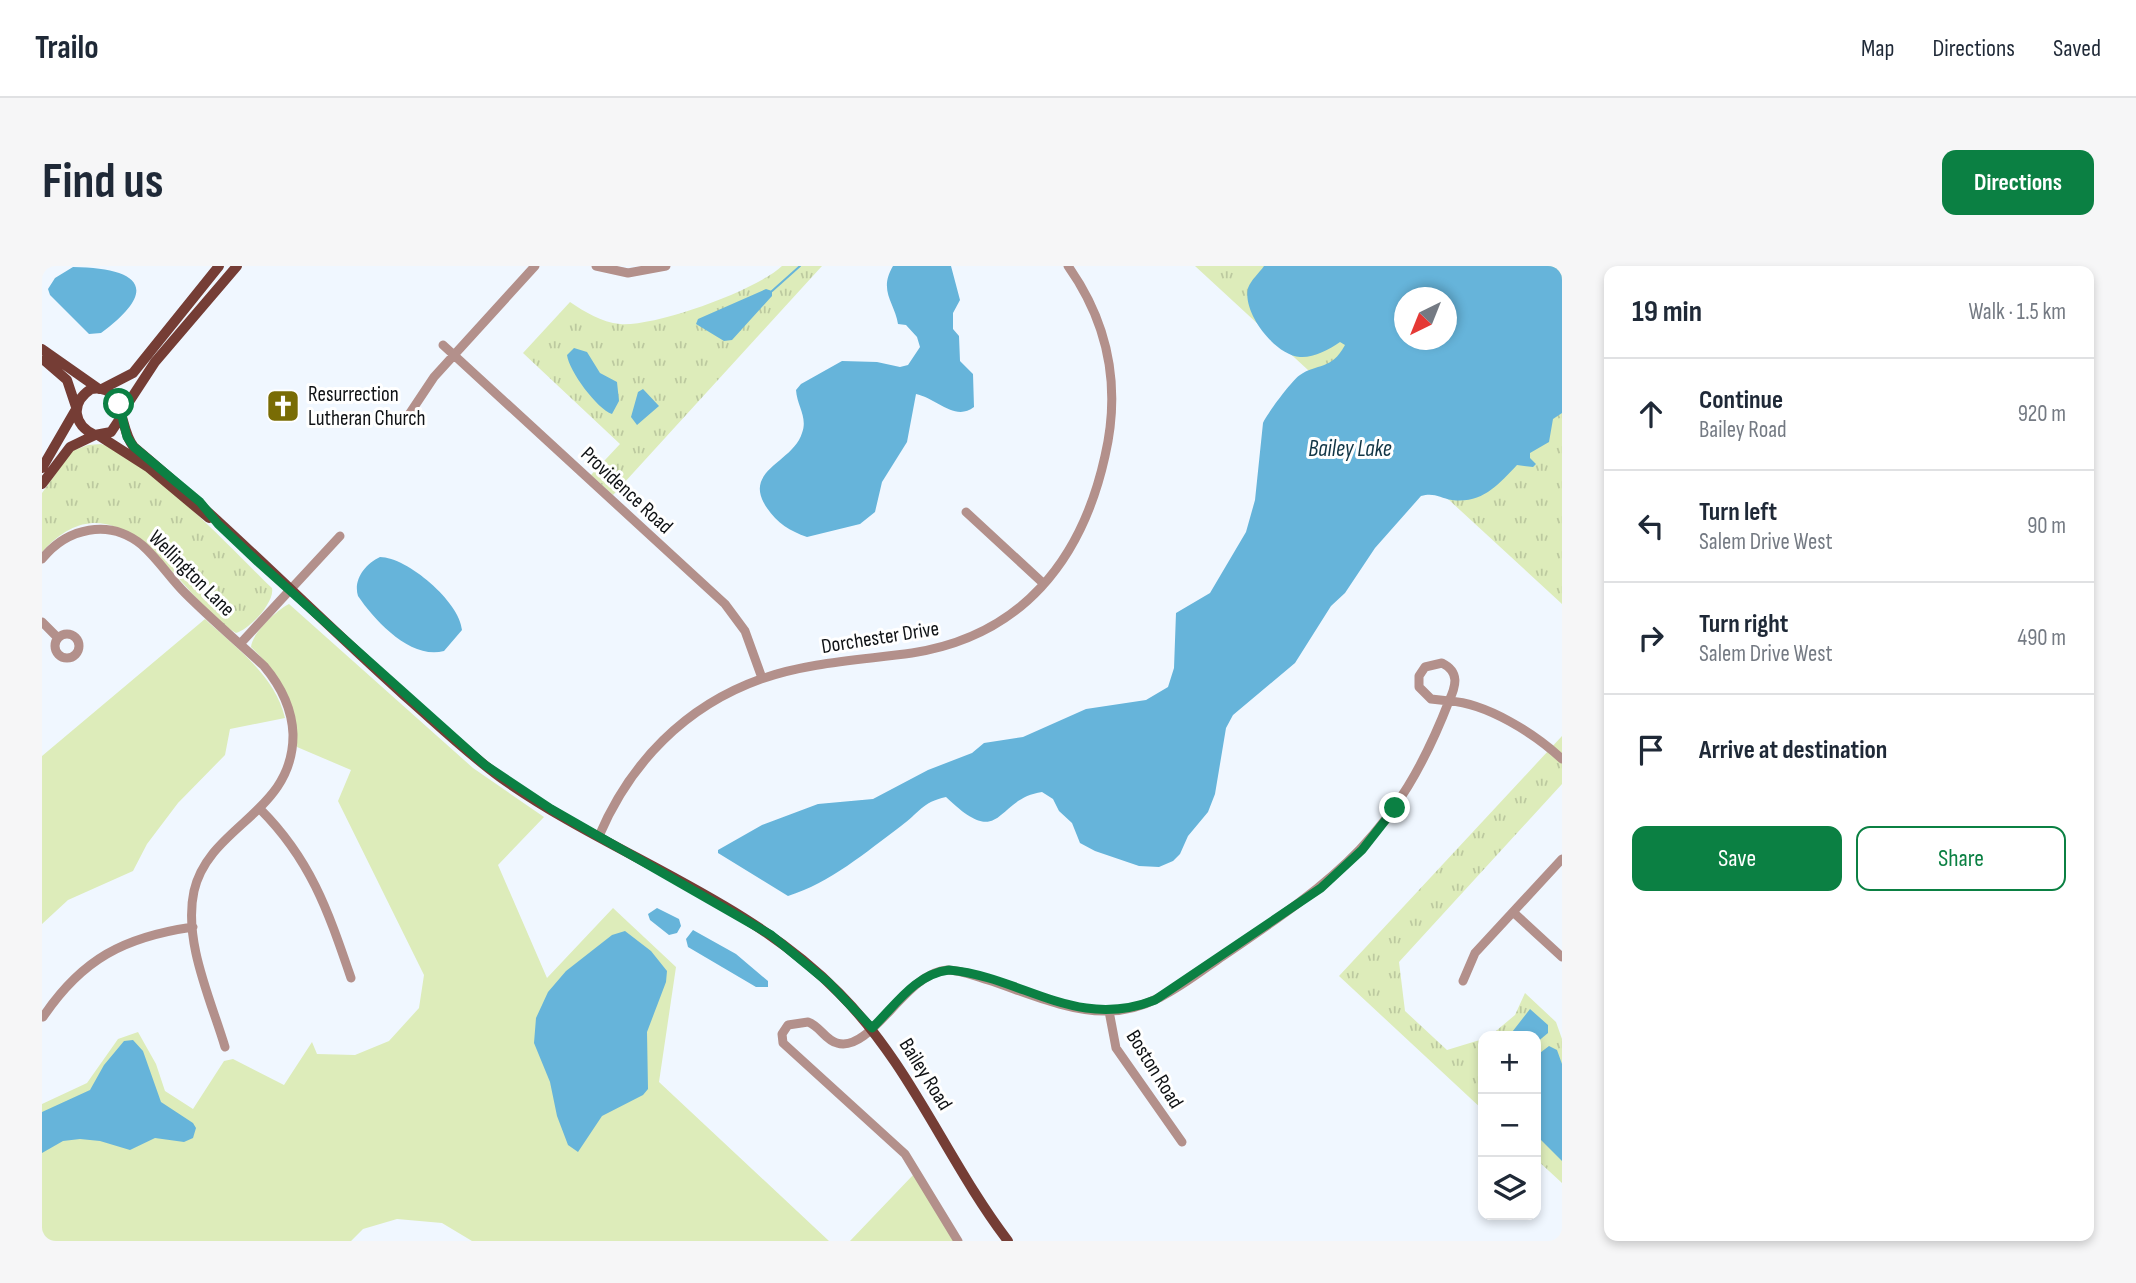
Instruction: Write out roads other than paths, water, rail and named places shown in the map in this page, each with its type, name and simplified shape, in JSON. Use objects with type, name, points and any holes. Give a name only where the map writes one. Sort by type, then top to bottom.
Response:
[{"type":"main road","points":[[42,468],[85,394],[133,373],[219,266]]},
{"type":"main road","points":[[42,484],[68,449],[114,429],[155,362],[237,266]]},
{"type":"main road","points":[[42,349],[115,398],[121,416]]},
{"type":"main road","points":[[42,358],[66,378],[82,426],[97,435]]},
{"type":"main road","name":"Bailey Road","points":[[121,416],[131,444],[200,502],[218,524],[289,590],[492,771],[780,942],[829,983],[872,1028],[900,1067],[1008,1241]]},
{"type":"main road","name":"Bailey Road","points":[[97,435],[148,467],[194,508],[218,524]]},
{"type":"street","points":[[404,422],[424,389],[535,266]]},
{"type":"street","points":[[596,266],[628,273],[666,266]]},
{"type":"street","name":"Dorchester Drive","points":[[599,836],[624,787],[664,738],[710,702],[762,678],[803,667],[912,652],[961,640],[1014,612],[1044,584],[1067,557],[1087,519],[1098,486],[1112,415],[1112,381],[1101,328],[1081,284],[1068,266]]},
{"type":"street","name":"Providence Road","points":[[443,345],[726,604],[746,631],[762,678]]},
{"type":"street","points":[[966,512],[1044,584]]},
{"type":"street","name":"Wellington Lane","points":[[42,559],[57,543],[78,532],[102,529],[124,534],[142,545],[187,596],[273,677],[287,705],[292,729],[292,752],[286,771],[276,791],[213,854],[202,870],[193,899],[193,927],[225,1047]]},
{"type":"street","name":"Wellington Lane","points":[[240,644],[340,536]]},
{"type":"street","points":[[42,622],[57,637]]},
{"type":"street","points":[[958,1241],[908,1158],[785,1045],[781,1038],[783,1031],[793,1023],[808,1022],[830,1040],[841,1044],[854,1041],[872,1028],[916,984],[935,973],[949,970],[1081,1009],[1108,1012],[1143,1005],[1166,994],[1331,880],[1372,838],[1408,789],[1449,701],[1456,680],[1452,669],[1442,663],[1425,667],[1419,676],[1422,692],[1432,699],[1449,701],[1469,705],[1523,729],[1562,759]]},
{"type":"street","points":[[260,809],[288,839],[313,876],[351,978]]},
{"type":"street","points":[[1463,981],[1472,957],[1562,859]]},
{"type":"street","points":[[1513,912],[1562,957]]},
{"type":"street","points":[[43,1017],[81,971],[111,950],[142,936],[193,927]]},
{"type":"street","name":"Boston Road","points":[[1108,1012],[1112,1038],[1121,1056],[1182,1142]]},
{"type":"water","points":[[893,266],[951,266],[960,300],[953,313],[953,329],[959,336],[960,361],[973,374],[974,407],[967,411],[953,411],[916,394],[907,442],[882,482],[875,512],[860,524],[807,537],[775,518],[761,495],[760,484],[764,475],[789,452],[802,433],[804,422],[796,390],[801,384],[842,361],[877,362],[900,367],[908,365],[920,347],[917,337],[906,325],[898,324],[889,297],[887,283]]},
{"type":"water","name":"Bailey Lake","points":[[1264,266],[1562,266],[1562,413],[1553,419],[1549,442],[1530,453],[1530,458],[1536,464],[1533,467],[1517,465],[1496,486],[1481,496],[1452,500],[1433,495],[1421,496],[1375,548],[1345,593],[1331,606],[1295,663],[1233,715],[1226,728],[1215,794],[1208,812],[1188,836],[1180,854],[1173,861],[1159,867],[1139,866],[1095,851],[1080,843],[1072,823],[1059,811],[1053,799],[1042,792],[1026,796],[989,821],[978,820],[965,813],[946,797],[931,802],[847,866],[788,896],[718,853],[718,850],[762,825],[818,804],[873,799],[928,770],[972,753],[984,743],[1023,737],[1086,709],[1146,700],[1168,687],[1174,668],[1176,613],[1210,593],[1246,532],[1255,500],[1265,419],[1297,378],[1306,371],[1329,363],[1345,345],[1340,342],[1321,353],[1300,357],[1280,349],[1255,320],[1247,298],[1249,285]]},
{"type":"water","points":[[73,267],[113,271],[126,276],[134,283],[136,292],[132,303],[101,333],[89,334],[50,295],[48,289],[55,278]]},
{"type":"water","points":[[766,289],[772,291],[772,296],[732,340],[724,341],[696,324],[698,319]]},
{"type":"water","points":[[574,348],[587,352],[600,373],[617,382],[619,401],[612,414],[599,405],[578,379],[567,355]]},
{"type":"water","points":[[643,389],[659,406],[637,425],[631,417],[638,392]]},
{"type":"water","points":[[380,557],[404,564],[417,573],[452,607],[462,630],[444,651],[419,650],[407,644],[384,627],[358,596],[359,578],[370,564]]},
{"type":"water","points":[[657,908],[679,919],[681,926],[677,933],[669,935],[650,920],[648,914]]},
{"type":"water","points":[[693,930],[736,954],[768,981],[768,987],[756,987],[688,947],[686,939]]},
{"type":"water","points":[[625,931],[651,951],[667,971],[666,982],[647,1032],[648,1089],[643,1095],[602,1116],[578,1152],[568,1145],[557,1116],[550,1082],[534,1043],[536,1018],[548,992],[566,971],[612,935]]},
{"type":"water","points":[[1530,1009],[1548,1025],[1548,1033],[1541,1039],[1541,1031],[1513,1031]]},
{"type":"water","points":[[133,1040],[143,1051],[161,1102],[193,1123],[196,1128],[193,1138],[184,1142],[155,1138],[130,1150],[100,1141],[80,1139],[63,1141],[42,1153],[42,1112],[90,1090],[104,1065],[124,1041]]},
{"type":"water","points":[[1549,1046],[1557,1050],[1562,1064],[1562,1161],[1541,1140],[1541,1052]]},
{"type":"waterway","points":[[772,291],[800,266]]},
{"type":"place","name":"Resurrection Lutheran Church","points":[[283,406]]}]
